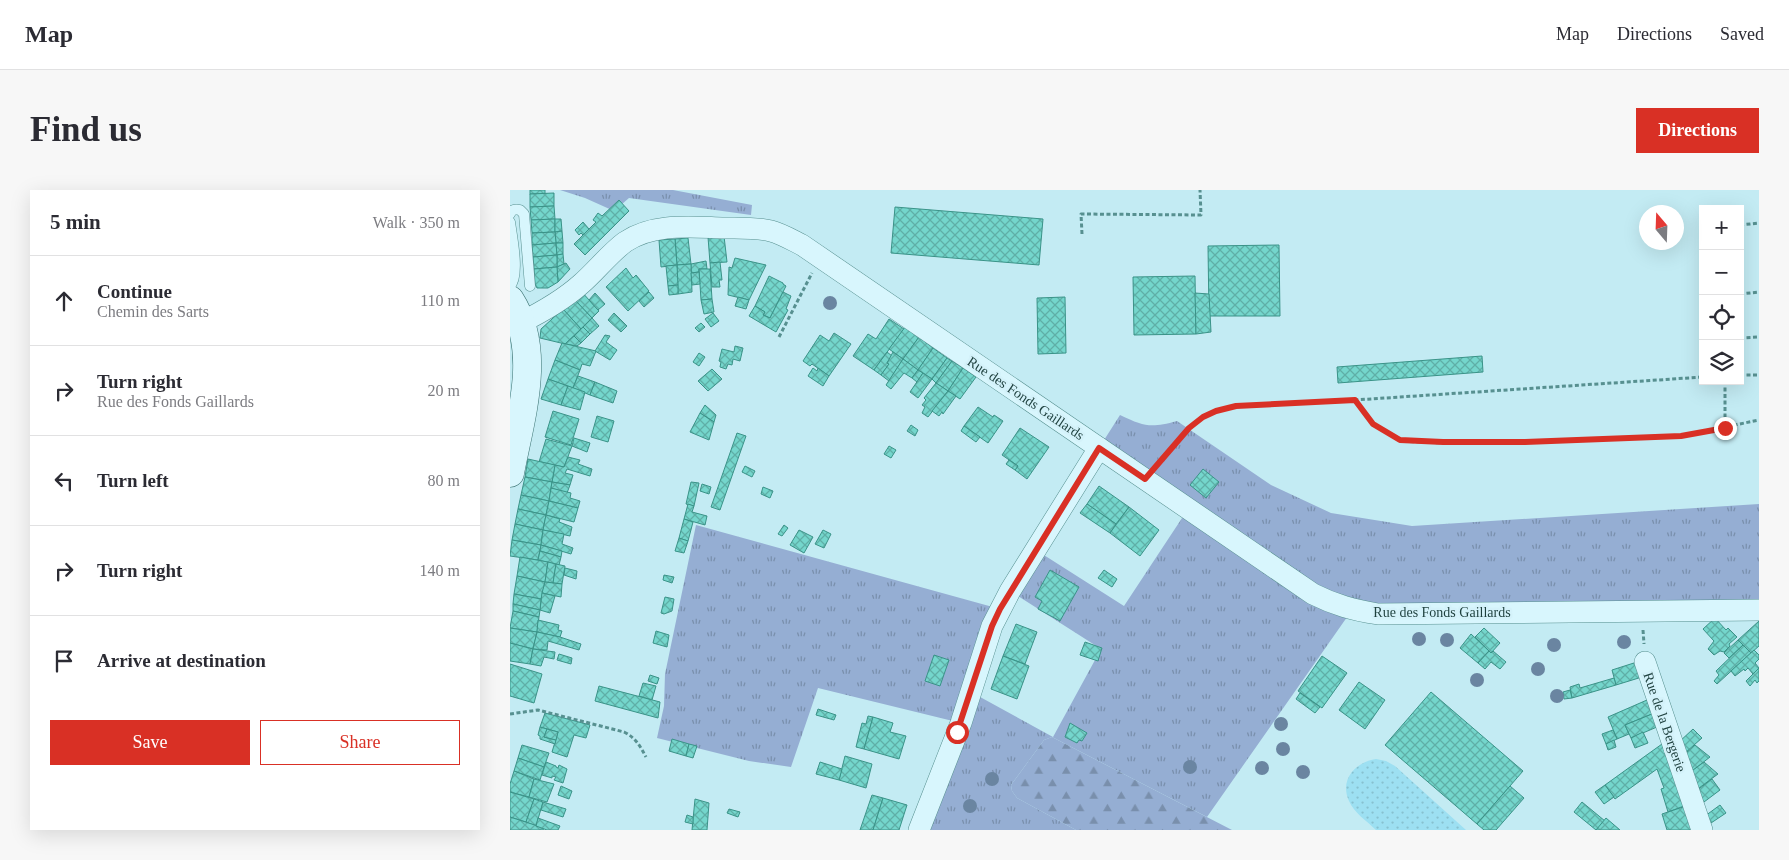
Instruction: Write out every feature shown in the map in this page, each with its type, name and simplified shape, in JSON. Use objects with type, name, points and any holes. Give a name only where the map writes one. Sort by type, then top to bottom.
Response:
[{"type":"street","name":"Rue des Fonds Gaillards","points":[[520,303],[549,309],[579,285],[625,242],[639,234],[675,227],[749,228],[770,231],[788,237],[821,258],[1313,594],[1334,604],[1352,610],[1378,614],[1759,610]]},
{"type":"street","points":[[510,473],[528,370],[520,303]]},
{"type":"street","points":[[919,830],[961,723],[992,626],[1010,591],[1099,448]]},
{"type":"street","name":"Rue de la Bergerie","points":[[1645,662],[1702,830]]},
{"type":"lane","points":[[510,214],[512,210],[516,209],[524,214],[520,303]]},
{"type":"lane","points":[[510,222],[515,273],[514,282],[510,286]]},
{"type":"path","points":[[1082,234],[1081,214],[1201,215],[1200,190]]},
{"type":"path","points":[[1744,225],[1759,223]]},
{"type":"path","points":[[779,337],[821,258]]},
{"type":"path","points":[[1744,294],[1759,292]]},
{"type":"path","points":[[1744,338],[1759,337]]},
{"type":"path","points":[[1744,375],[1759,375]]},
{"type":"path","points":[[1145,479],[1189,428],[1203,417],[1216,411],[1236,406],[1699,377]]},
{"type":"path","points":[[1725,385],[1725,428]]},
{"type":"path","points":[[1355,400],[1373,424],[1400,440],[1534,442],[1681,436],[1759,420]]},
{"type":"path","name":"Rue de la Bergerie","points":[[1642,610],[1645,662]]},
{"type":"path","points":[[510,714],[538,710],[624,732],[632,736],[646,757]]},
{"type":"green space","points":[[560,190],[673,190],[752,205],[751,215],[629,198],[614,211],[585,198]]},
{"type":"green space","points":[[1120,415],[1148,425],[1161,425],[1177,421],[1271,485],[1331,513],[1412,526],[1759,504],[1759,610],[1352,610],[1207,817],[1052,737],[1044,740],[1011,785],[1012,791],[1017,798],[1076,830],[919,830],[961,723],[818,688],[791,767],[749,761],[657,738],[664,706],[665,674],[696,525],[1000,609],[971,692],[1053,737],[1101,649],[1010,591],[1036,550],[1124,606],[1188,509],[1099,448]]},
{"type":"green space","points":[[1052,737],[1232,830],[1076,830],[1017,798],[1012,791],[1011,785],[1044,740]]},
{"type":"sand","points":[[1376,759],[1386,761],[1395,766],[1466,830],[1376,830],[1351,805],[1346,793],[1346,786],[1351,773],[1356,768]]},
{"type":"building","points":[[530,190],[545,190],[545,194],[530,194]]},
{"type":"building","points":[[554,193],[554,206],[530,207],[530,194]]},
{"type":"building","points":[[619,200],[629,211],[585,255],[574,244],[596,222],[593,220],[598,213],[602,216]]},
{"type":"building","points":[[554,206],[555,219],[531,220],[530,207]]},
{"type":"building","points":[[895,207],[1043,219],[1039,265],[891,253]]},
{"type":"building","points":[[555,219],[555,232],[532,233],[531,220]]},
{"type":"building","points":[[555,219],[561,219],[562,231],[555,232]]},
{"type":"building","points":[[583,222],[589,229],[583,235],[581,233],[579,235],[575,230]]},
{"type":"building","points":[[562,231],[563,243],[556,243],[555,232]]},
{"type":"building","points":[[555,232],[556,243],[532,245],[532,233]]},
{"type":"building","points":[[724,236],[727,262],[710,263],[708,237]]},
{"type":"building","points":[[688,238],[691,264],[677,265],[675,239]]},
{"type":"building","points":[[675,239],[677,265],[661,267],[659,240]]},
{"type":"building","points":[[556,243],[557,255],[533,257],[532,245]]},
{"type":"building","points":[[556,243],[563,243],[563,254],[557,255]]},
{"type":"building","points":[[1279,245],[1280,316],[1209,316],[1208,246]]},
{"type":"building","points":[[563,254],[564,264],[557,267],[557,255]]},
{"type":"building","points":[[557,255],[557,267],[534,269],[533,257]]},
{"type":"building","points":[[735,258],[766,265],[749,300],[728,295],[729,267],[732,268]]},
{"type":"building","points":[[706,261],[707,269],[699,269],[699,272],[691,273],[691,264]]},
{"type":"building","points":[[720,262],[722,280],[719,280],[720,287],[712,287],[710,263]]},
{"type":"building","points":[[566,263],[570,269],[558,282],[557,267]]},
{"type":"building","points":[[691,264],[692,292],[678,294],[677,265]]},
{"type":"building","points":[[677,265],[678,285],[668,286],[666,266]]},
{"type":"building","points":[[557,267],[558,282],[548,288],[537,288],[534,269]]},
{"type":"building","points":[[626,268],[633,278],[636,275],[649,291],[628,311],[606,287]]},
{"type":"building","points":[[699,269],[710,269],[712,299],[701,300]]},
{"type":"building","points":[[699,272],[700,284],[692,285],[691,273]]},
{"type":"building","points":[[769,276],[786,286],[770,318],[763,315],[765,312],[755,306]]},
{"type":"building","points":[[1195,276],[1196,334],[1134,335],[1133,277]]},
{"type":"building","points":[[678,285],[678,294],[669,295],[668,286]]},
{"type":"building","points":[[581,291],[599,311],[592,318],[574,299]]},
{"type":"building","points":[[649,292],[654,298],[644,307],[639,301]]},
{"type":"building","points":[[783,292],[791,296],[786,309],[788,310],[776,332],[749,316],[755,306],[765,312],[763,315],[770,318]]},
{"type":"building","points":[[595,293],[605,304],[598,310],[589,300]]},
{"type":"building","points":[[1195,293],[1209,294],[1211,332],[1196,334]]},
{"type":"building","points":[[738,297],[749,300],[746,309],[735,306]]},
{"type":"building","points":[[1065,297],[1066,353],[1038,354],[1037,298]]},
{"type":"building","points":[[574,299],[592,318],[581,329],[563,309]]},
{"type":"building","points":[[712,299],[714,312],[704,314],[701,300]]},
{"type":"building","points":[[563,309],[581,329],[565,344],[540,338],[541,329]]},
{"type":"building","points":[[614,313],[627,326],[621,332],[608,320]]},
{"type":"building","points":[[713,313],[719,321],[711,327],[705,319]]},
{"type":"building","points":[[592,318],[599,326],[590,334],[583,327]]},
{"type":"building","points":[[889,319],[904,329],[874,370],[853,356],[868,334],[876,339]]},
{"type":"building","points":[[701,323],[705,327],[699,332],[695,328]]},
{"type":"building","points":[[583,327],[590,334],[581,343],[574,336]]},
{"type":"building","points":[[905,327],[919,337],[903,359],[889,349]]},
{"type":"building","points":[[834,333],[851,344],[829,376],[812,364],[810,366],[803,361],[820,335],[829,341]]},
{"type":"building","points":[[605,335],[610,336],[606,342],[617,350],[610,360],[595,351]]},
{"type":"building","points":[[574,336],[581,343],[577,346],[565,344]]},
{"type":"building","points":[[919,337],[933,348],[918,370],[903,359]]},
{"type":"building","points":[[562,343],[596,351],[590,366],[582,364],[580,370],[555,360]]},
{"type":"building","points":[[735,346],[743,348],[740,361],[733,359],[732,365],[728,364],[726,369],[720,367],[721,362],[719,361],[722,349],[734,352]]},
{"type":"building","points":[[933,348],[947,358],[932,379],[918,370]]},
{"type":"building","points":[[887,352],[892,356],[881,375],[874,370]]},
{"type":"building","points":[[893,352],[903,359],[889,381],[881,375],[889,364],[887,363]]},
{"type":"building","points":[[699,353],[705,357],[699,366],[693,362]]},
{"type":"building","points":[[1482,356],[1483,372],[1338,383],[1337,367]]},
{"type":"building","points":[[947,358],[952,361],[936,383],[932,379]]},
{"type":"building","points":[[903,359],[918,370],[912,378],[904,373],[891,389],[886,385]]},
{"type":"building","points":[[555,360],[580,370],[573,388],[548,379]]},
{"type":"building","points":[[952,361],[963,368],[948,391],[936,383]]},
{"type":"building","points":[[813,368],[817,371],[818,368],[829,376],[823,386],[808,376]]},
{"type":"building","points":[[963,368],[976,377],[960,399],[948,391]]},
{"type":"building","points":[[712,369],[722,379],[708,391],[698,381]]},
{"type":"building","points":[[918,370],[923,373],[917,382],[912,378]]},
{"type":"building","points":[[923,373],[932,379],[918,398],[910,392]]},
{"type":"building","points":[[578,376],[595,382],[590,395],[573,388]]},
{"type":"building","points":[[548,379],[568,386],[561,405],[541,399]]},
{"type":"building","points":[[595,382],[617,391],[613,403],[590,395]]},
{"type":"building","points":[[936,383],[948,391],[928,417],[922,413],[925,407],[922,405],[926,400],[924,398]]},
{"type":"building","points":[[568,386],[585,392],[580,410],[561,405]]},
{"type":"building","points":[[948,391],[956,396],[943,414],[942,412],[939,416],[932,411]]},
{"type":"building","points":[[705,405],[716,415],[714,422],[700,413]]},
{"type":"building","points":[[978,407],[1003,421],[988,443],[964,426]]},
{"type":"building","points":[[553,411],[579,419],[571,445],[545,437]]},
{"type":"building","points":[[700,413],[714,422],[709,440],[690,432]]},
{"type":"building","points":[[597,416],[614,421],[608,442],[591,437]]},
{"type":"building","points":[[911,425],[918,430],[915,436],[907,431]]},
{"type":"building","points":[[964,426],[980,437],[976,442],[961,431]]},
{"type":"building","points":[[1020,428],[1049,447],[1027,479],[1015,470],[1018,466],[1002,455]]},
{"type":"building","points":[[737,433],[746,436],[720,510],[711,507]]},
{"type":"building","points":[[574,438],[590,443],[587,452],[572,446]]},
{"type":"building","points":[[546,439],[572,446],[564,467],[539,462]]},
{"type":"building","points":[[889,446],[896,450],[891,458],[884,454]]},
{"type":"building","points":[[568,457],[580,460],[578,464],[592,469],[590,476],[567,469],[565,473],[573,475],[570,485],[552,482],[555,465],[564,467]]},
{"type":"building","points":[[528,459],[555,465],[552,482],[525,477]]},
{"type":"building","points":[[1009,460],[1018,466],[1015,470],[1006,464]]},
{"type":"building","points":[[745,466],[755,471],[752,477],[742,472]]},
{"type":"building","points":[[1203,469],[1219,482],[1206,498],[1190,485]]},
{"type":"building","points":[[525,477],[552,482],[549,501],[521,495]]},
{"type":"building","points":[[552,482],[570,485],[567,493],[551,488]]},
{"type":"building","points":[[691,482],[699,483],[694,506],[686,504]]},
{"type":"building","points":[[702,484],[711,487],[709,494],[700,491]]},
{"type":"building","points":[[1099,486],[1129,507],[1116,524],[1087,504]]},
{"type":"building","points":[[763,487],[773,491],[770,498],[761,494]]},
{"type":"building","points":[[551,488],[571,493],[570,498],[580,501],[578,508],[549,501]]},
{"type":"building","points":[[521,495],[549,501],[546,515],[518,509]]},
{"type":"building","points":[[549,501],[578,508],[574,522],[546,515]]},
{"type":"building","points":[[688,504],[694,506],[692,512],[707,516],[705,525],[684,519]]},
{"type":"building","points":[[1087,504],[1116,524],[1110,533],[1080,513]]},
{"type":"building","points":[[1129,507],[1159,530],[1140,556],[1110,533]]},
{"type":"building","points":[[518,509],[546,515],[543,530],[515,524]]},
{"type":"building","points":[[546,515],[560,519],[559,522],[572,527],[570,536],[543,530]]},
{"type":"building","points":[[684,519],[693,522],[688,541],[679,538]]},
{"type":"building","points":[[515,524],[543,530],[541,545],[512,540]]},
{"type":"building","points":[[784,525],[788,528],[782,536],[778,534]]},
{"type":"building","points":[[543,530],[564,534],[562,544],[573,548],[571,554],[541,545]]},
{"type":"building","points":[[799,530],[813,537],[804,553],[790,545]]},
{"type":"building","points":[[823,530],[831,534],[824,548],[815,544]]},
{"type":"building","points":[[679,538],[688,541],[684,553],[675,551]]},
{"type":"building","points":[[512,540],[541,545],[538,560],[510,556]]},
{"type":"building","points":[[541,545],[562,551],[561,557],[540,551]]},
{"type":"building","points":[[540,551],[561,557],[559,565],[538,560]]},
{"type":"building","points":[[520,557],[548,562],[545,582],[517,576]]},
{"type":"building","points":[[548,562],[556,564],[553,583],[545,582]]},
{"type":"building","points":[[556,564],[565,566],[562,584],[553,583]]},
{"type":"building","points":[[565,568],[577,571],[576,579],[564,575]]},
{"type":"building","points":[[1050,570],[1079,587],[1060,621],[1038,609],[1042,601],[1035,597]]},
{"type":"building","points":[[1104,570],[1117,579],[1112,587],[1098,578]]},
{"type":"building","points":[[664,575],[674,577],[672,583],[663,580]]},
{"type":"building","points":[[517,576],[545,582],[541,599],[514,594]]},
{"type":"building","points":[[545,582],[562,584],[561,597],[542,593]]},
{"type":"building","points":[[542,593],[555,596],[550,613],[540,610]]},
{"type":"building","points":[[514,594],[541,599],[540,610],[513,604]]},
{"type":"building","points":[[665,597],[674,599],[672,611],[664,614],[661,613]]},
{"type":"building","points":[[513,604],[540,610],[539,617],[513,611]]},
{"type":"building","points":[[513,611],[539,617],[537,632],[510,628]]},
{"type":"building","points":[[1715,618],[1726,630],[1728,628],[1737,637],[1724,652],[1720,651],[1714,655],[1708,649],[1714,641],[1703,629]]},
{"type":"building","points":[[538,620],[559,625],[558,630],[562,631],[560,637],[537,632]]},
{"type":"building","points":[[1759,621],[1759,646],[1751,653],[1738,640]]},
{"type":"building","points":[[1016,624],[1037,632],[1025,664],[1003,656]]},
{"type":"building","points":[[510,628],[537,632],[533,649],[510,643]]},
{"type":"building","points":[[1484,628],[1500,643],[1491,653],[1475,637]]},
{"type":"building","points":[[656,631],[669,635],[667,647],[653,643]]},
{"type":"building","points":[[537,632],[581,644],[579,650],[548,641],[547,650],[533,649]]},
{"type":"building","points":[[1471,634],[1489,651],[1478,663],[1460,648]]},
{"type":"building","points":[[1738,640],[1743,645],[1729,658],[1724,653]]},
{"type":"building","points":[[1085,642],[1102,648],[1098,661],[1080,655]]},
{"type":"building","points":[[510,643],[533,649],[530,664],[510,661]]},
{"type":"building","points":[[1743,645],[1751,653],[1717,684],[1714,681],[1719,675],[1716,671]]},
{"type":"building","points":[[533,649],[555,652],[554,659],[544,657],[541,666],[530,664]]},
{"type":"building","points":[[1754,650],[1759,655],[1759,659],[1755,663],[1759,668],[1753,674],[1748,668],[1745,671],[1744,669],[1735,676],[1731,671]]},
{"type":"building","points":[[1489,651],[1491,653],[1493,651],[1506,662],[1500,669],[1491,662],[1485,669],[1478,663]]},
{"type":"building","points":[[559,654],[572,658],[571,664],[557,660]]},
{"type":"building","points":[[934,655],[949,660],[940,686],[925,681]]},
{"type":"building","points":[[1003,656],[1029,666],[1017,699],[991,689]]},
{"type":"building","points":[[1322,656],[1347,673],[1322,708],[1298,691]]},
{"type":"building","points":[[1637,662],[1642,677],[1616,685],[1612,670]]},
{"type":"building","points":[[510,664],[542,674],[534,703],[510,696]]},
{"type":"building","points":[[1759,668],[1759,681],[1757,683],[1755,680],[1750,686],[1746,681]]},
{"type":"building","points":[[650,675],[659,678],[657,684],[648,681]]},
{"type":"building","points":[[1614,678],[1616,685],[1572,698],[1570,687],[1579,684],[1580,688]]},
{"type":"building","points":[[1359,682],[1385,700],[1365,729],[1339,710]]},
{"type":"building","points":[[643,683],[656,686],[652,700],[639,696]]},
{"type":"building","points":[[599,686],[660,702],[658,718],[595,701]]},
{"type":"building","points":[[1570,690],[1572,698],[1564,699],[1563,692]]},
{"type":"building","points":[[1431,692],[1523,771],[1477,824],[1385,745]]},
{"type":"building","points":[[1300,693],[1320,707],[1315,713],[1296,699]]},
{"type":"building","points":[[1647,700],[1652,714],[1625,725],[1629,734],[1617,739],[1608,717]]},
{"type":"building","points":[[818,709],[836,715],[834,720],[816,715]]},
{"type":"building","points":[[545,713],[590,725],[586,738],[574,735],[567,757],[552,752],[558,732],[540,727]]},
{"type":"building","points":[[1652,714],[1657,727],[1631,738],[1625,725]]},
{"type":"building","points":[[868,716],[873,717],[864,749],[856,747],[862,723],[866,724]]},
{"type":"building","points":[[873,717],[893,723],[890,732],[906,736],[899,759],[864,749]]},
{"type":"building","points":[[1070,723],[1087,733],[1082,741],[1079,740],[1077,743],[1065,737]]},
{"type":"building","points":[[540,727],[547,729],[544,737],[556,740],[555,744],[540,739],[538,735]]},
{"type":"building","points":[[547,729],[558,732],[556,740],[544,737]]},
{"type":"building","points":[[1693,729],[1702,738],[1686,752],[1678,743]]},
{"type":"building","points":[[1613,730],[1617,739],[1606,744],[1602,734]]},
{"type":"building","points":[[1643,732],[1648,743],[1635,748],[1631,738]]},
{"type":"building","points":[[672,739],[689,744],[686,756],[669,751]]},
{"type":"building","points":[[1614,740],[1616,747],[1608,750],[1606,744]]},
{"type":"building","points":[[689,744],[697,746],[693,758],[686,756]]},
{"type":"building","points":[[1662,744],[1684,806],[1668,812],[1661,789],[1664,788],[1657,769],[1615,799],[1605,785]]},
{"type":"building","points":[[522,745],[549,753],[544,767],[518,758]]},
{"type":"building","points":[[1695,745],[1710,757],[1692,771],[1679,759]]},
{"type":"building","points":[[845,756],[872,764],[866,788],[839,780]]},
{"type":"building","points":[[518,758],[544,767],[540,780],[514,771]]},
{"type":"building","points":[[546,762],[558,768],[559,765],[567,769],[563,783],[554,780],[556,777],[552,776],[552,778],[542,775]]},
{"type":"building","points":[[820,762],[842,769],[839,780],[816,774]]},
{"type":"building","points":[[1704,762],[1718,774],[1699,788],[1685,776]]},
{"type":"building","points":[[514,771],[534,779],[529,797],[510,792]]},
{"type":"building","points":[[534,779],[554,784],[547,802],[529,797]]},
{"type":"building","points":[[1712,779],[1720,790],[1704,802],[1696,791]]},
{"type":"building","points":[[1605,785],[1614,797],[1604,804],[1595,792]]},
{"type":"building","points":[[561,786],[572,791],[569,799],[558,795]]},
{"type":"building","points":[[1510,786],[1524,798],[1496,830],[1484,830],[1477,824]]},
{"type":"building","points":[[510,792],[534,799],[526,822],[510,817]]},
{"type":"building","points":[[872,795],[883,798],[873,830],[860,830]]},
{"type":"building","points":[[883,798],[907,805],[899,830],[873,830]]},
{"type":"building","points":[[534,799],[543,802],[536,826],[526,822]]},
{"type":"building","points":[[695,799],[709,803],[707,830],[692,830]]},
{"type":"building","points":[[543,802],[566,809],[563,817],[541,810]]},
{"type":"building","points":[[1582,802],[1605,821],[1596,830],[1574,812]]},
{"type":"building","points":[[1720,805],[1726,813],[1705,827],[1701,819]]},
{"type":"building","points":[[1686,806],[1694,830],[1667,830],[1662,814]]},
{"type":"building","points":[[729,809],[740,812],[738,817],[727,813]]},
{"type":"building","points":[[687,815],[693,817],[693,824],[685,822]]},
{"type":"building","points":[[510,817],[544,828],[543,830],[510,830]]},
{"type":"building","points":[[538,818],[560,826],[558,830],[547,830],[536,826]]},
{"type":"building","points":[[1606,818],[1620,830],[1596,830]]},
{"type":"route","points":[[957,732],[992,626],[1000,609],[1099,448],[1145,479],[1189,428],[1203,417],[1216,411],[1236,406],[1355,400],[1373,424],[1400,440],[1525,442],[1681,436],[1725,428]]}]
